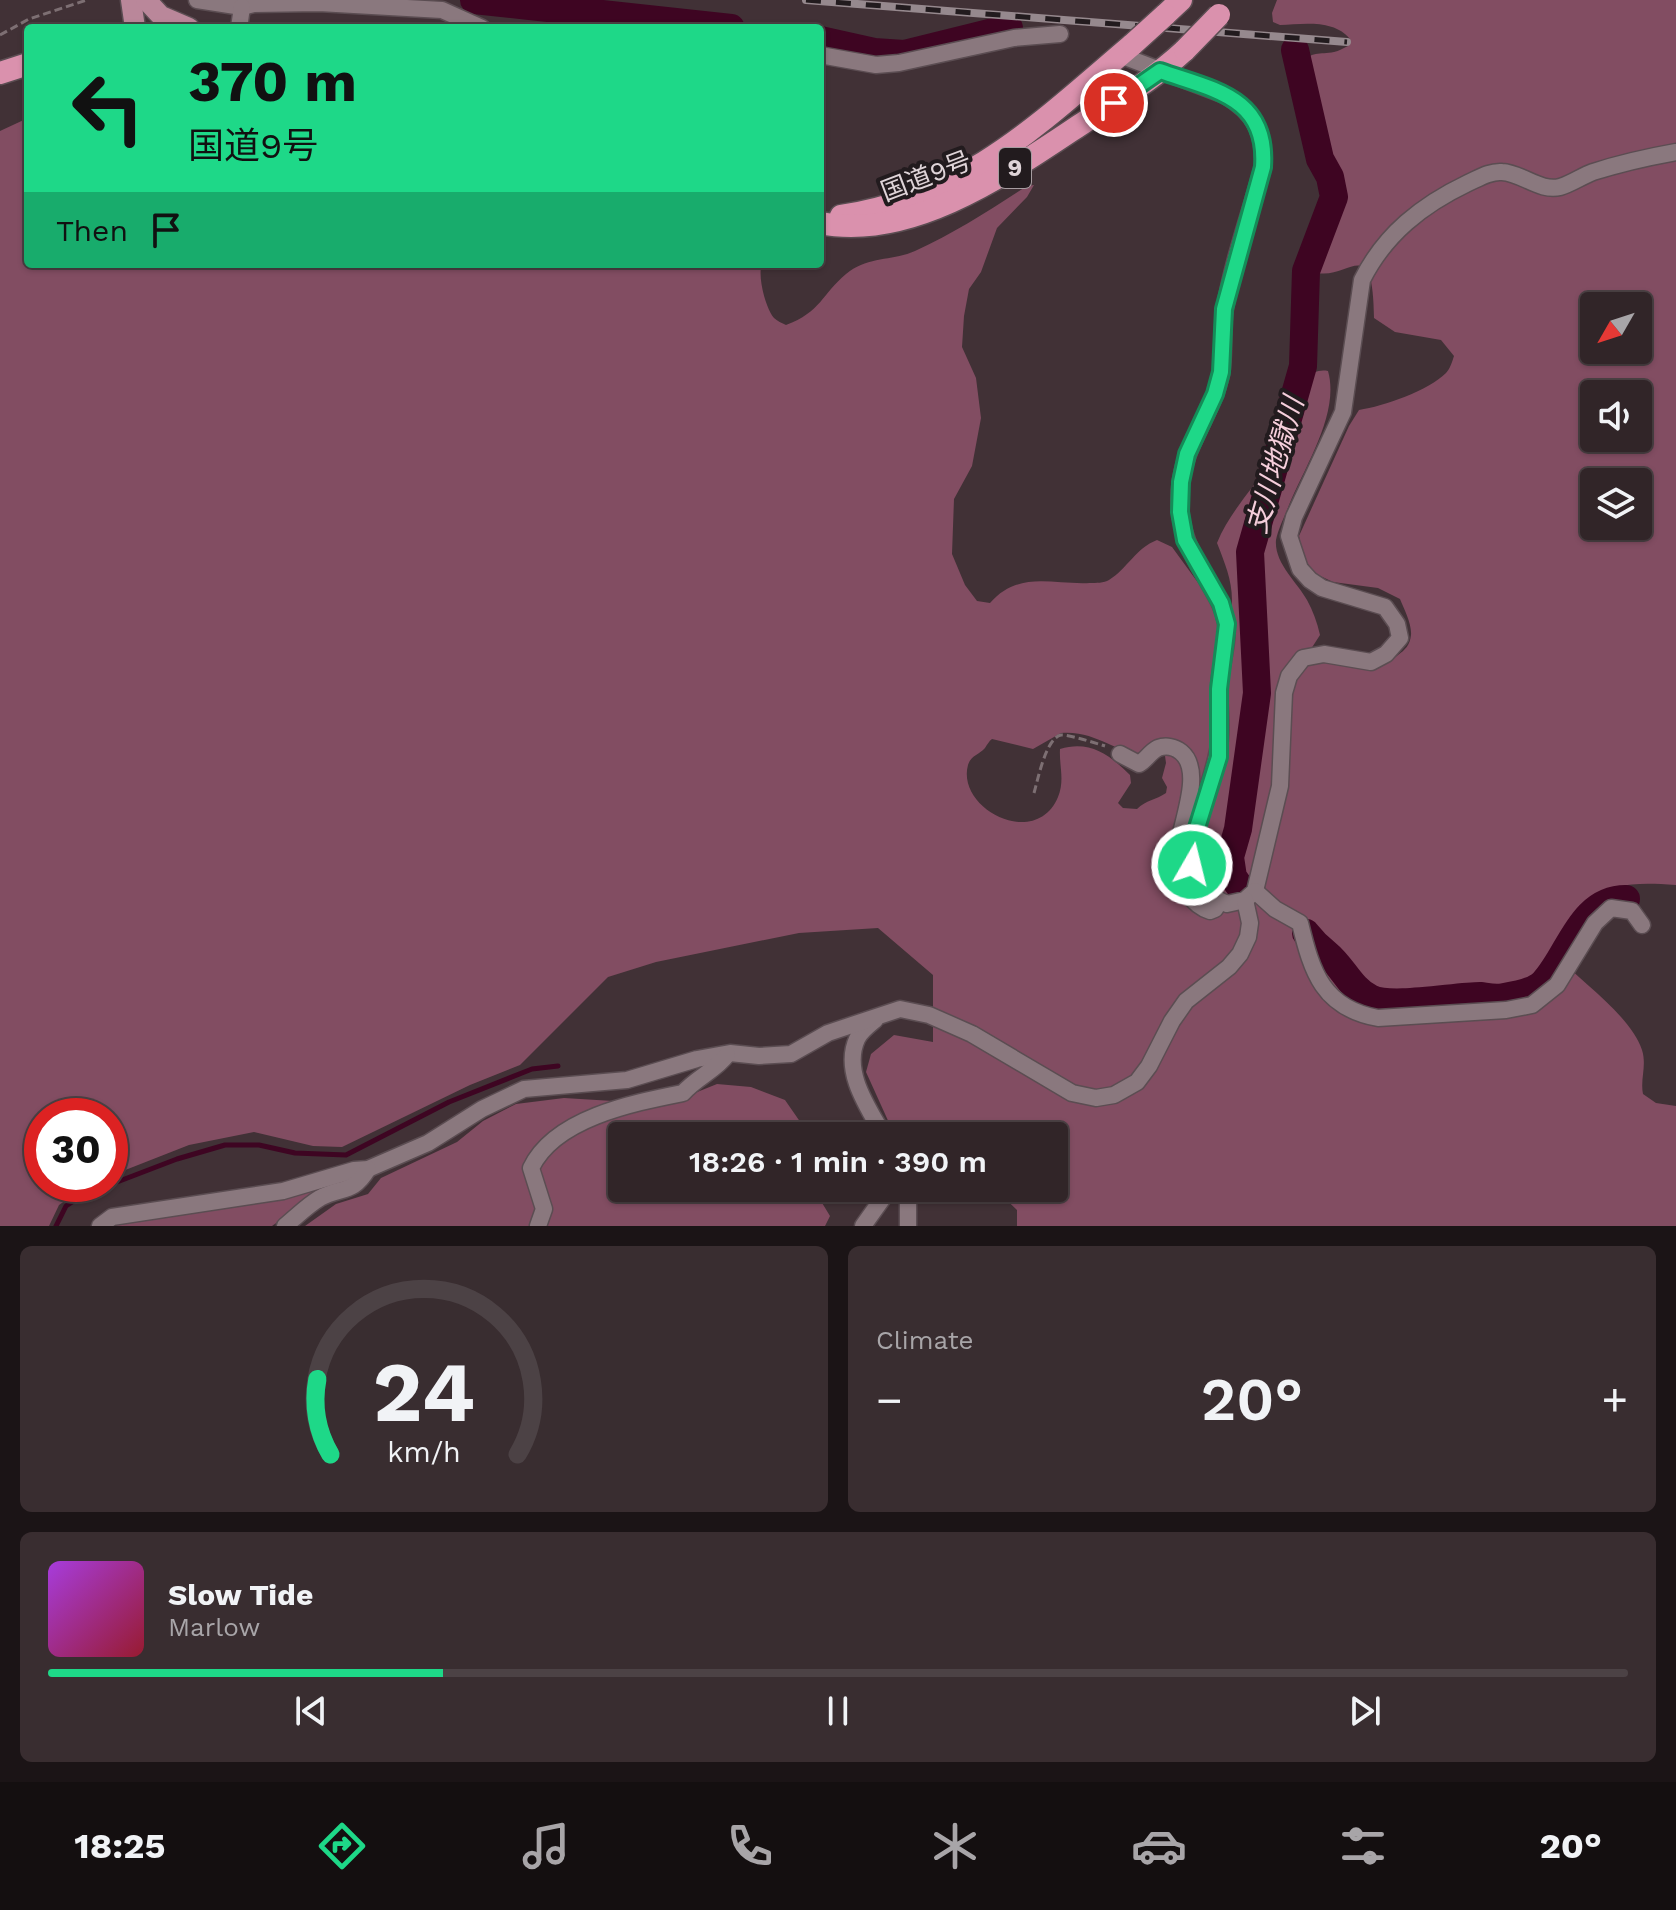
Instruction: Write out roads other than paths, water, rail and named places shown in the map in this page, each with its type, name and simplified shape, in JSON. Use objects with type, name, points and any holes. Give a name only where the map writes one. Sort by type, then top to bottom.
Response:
[{"type":"highway","name":"国道9号","points":[[824,219],[894,204],[953,181],[1012,146],[1173,8]]},
{"type":"highway","name":"国道9号","points":[[824,221],[843,228],[871,225],[922,213],[968,194],[1021,164],[1160,71],[1185,50],[1224,8]]},
{"type":"highway","points":[[0,73],[24,65]]},
{"type":"main road","points":[[131,0],[134,24]]},
{"type":"main road","points":[[146,0],[161,16],[180,24]]},
{"type":"street","points":[[197,0],[242,7],[319,3],[442,10],[473,24]]},
{"type":"street","points":[[240,24],[242,7]]},
{"type":"street","points":[[824,56],[876,65],[899,63],[1014,38],[1060,34]]},
{"type":"street","points":[[1127,49],[1160,71],[1237,102],[1258,125],[1264,150],[1263,167],[1224,309],[1221,372],[1215,394],[1187,454],[1179,498],[1185,540],[1221,603],[1227,624],[1219,689],[1219,757],[1196,831],[1193,873],[1202,889],[1227,904],[1250,895]]},
{"type":"street","points":[[100,1226],[112,1217],[283,1191],[354,1170],[368,1169],[428,1143],[482,1109],[524,1089],[627,1080],[697,1059],[728,1054],[791,1054],[828,1033],[900,1009],[929,1015],[972,1034],[1072,1093],[1096,1098],[1114,1095],[1137,1082],[1186,1001],[1229,967],[1248,937],[1250,895],[1280,786],[1284,693],[1289,676],[1303,658],[1324,654],[1371,662],[1386,654],[1400,638],[1397,624],[1385,607],[1322,588],[1310,580],[1300,569],[1289,536],[1294,517],[1343,412],[1362,280],[1372,261],[1406,221],[1424,207],[1487,174],[1500,172],[1522,176],[1545,188],[1561,187],[1581,176],[1621,163],[1676,152]]},
{"type":"street","points":[[1120,754],[1139,764],[1158,748],[1170,747],[1176,748],[1189,760],[1192,776],[1175,862],[1177,874],[1185,889],[1203,909],[1215,909],[1220,901]]},
{"type":"street","points":[[1250,895],[1300,923],[1317,980],[1342,1006],[1378,1018],[1506,1010],[1532,1005],[1557,985],[1595,923],[1611,908],[1632,911],[1642,925]]},
{"type":"street","points":[[876,1019],[857,1038],[853,1059],[857,1084],[877,1122]]},
{"type":"street","points":[[538,1226],[544,1209],[531,1168],[549,1142],[595,1116],[683,1093],[728,1054]]},
{"type":"street","points":[[285,1226],[322,1197],[350,1190],[361,1181],[368,1169]]},
{"type":"street","points":[[863,1226],[880,1202]]},
{"type":"street","points":[[908,1202],[908,1226]]},
{"type":"waterway","points":[[474,0],[694,24]]},
{"type":"waterway","points":[[824,41],[874,52],[904,54],[1009,28]]},
{"type":"waterway","name":"支川地獄川","points":[[1240,887],[1233,877],[1230,857],[1238,829],[1257,693],[1250,552],[1303,366],[1306,271],[1334,197],[1330,177],[1320,159],[1295,50]]},
{"type":"waterway","name":"支川地獄川","points":[[1306,933],[1370,998],[1392,1002],[1480,996],[1501,998],[1526,992],[1544,982],[1587,918],[1610,901],[1626,899]]},
{"type":"waterway","points":[[56,1226],[66,1206],[83,1195],[177,1159],[225,1145],[259,1145],[295,1153],[346,1155],[449,1102],[532,1069],[558,1066]]},
{"type":"railway","points":[[806,0],[1347,42]]}]
